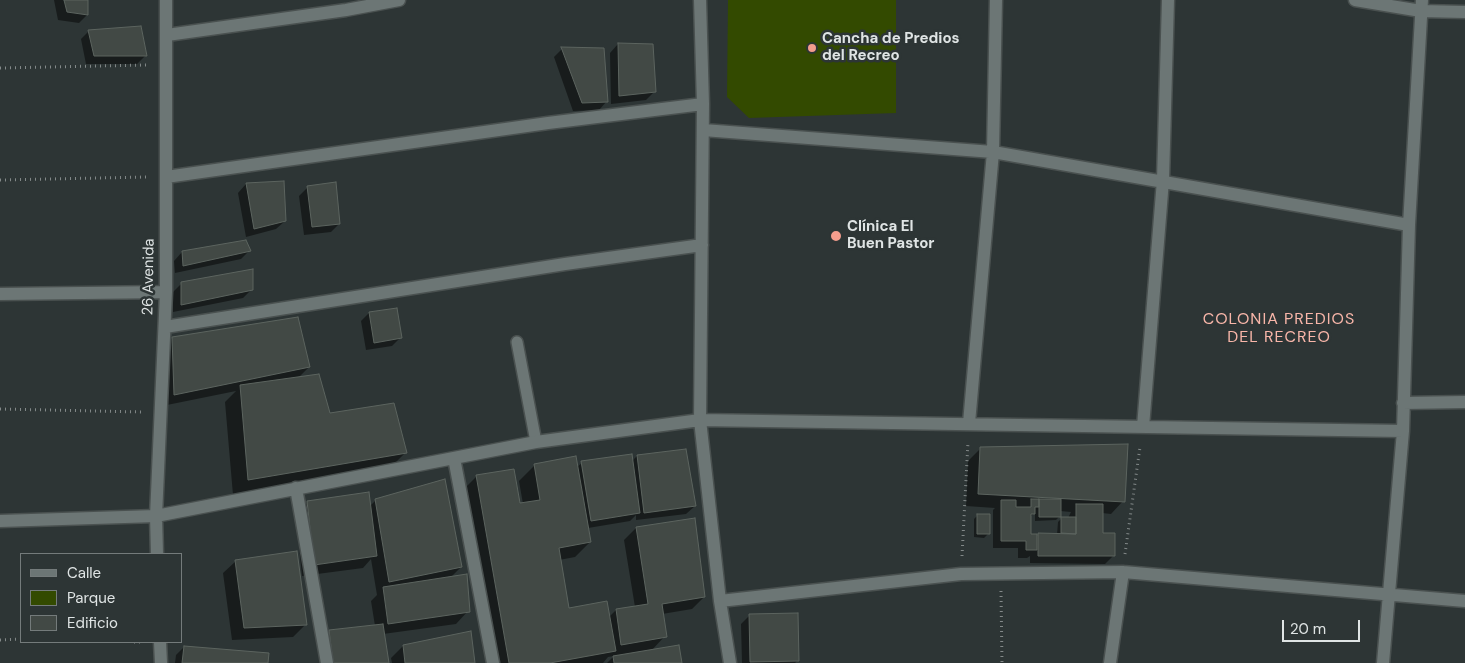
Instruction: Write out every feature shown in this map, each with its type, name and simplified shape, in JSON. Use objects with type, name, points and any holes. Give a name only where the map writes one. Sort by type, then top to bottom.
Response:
[{"type":"street","name":"26 Avenida","points":[[157,553],[156,516],[166,292],[168,64],[166,0]]},
{"type":"street","points":[[167,35],[346,10],[399,0]]},
{"type":"street","points":[[700,0],[703,104],[700,420],[720,601],[730,663]]},
{"type":"street","points":[[969,423],[993,152],[996,0]]},
{"type":"street","points":[[1143,427],[1163,180],[1168,0]]},
{"type":"street","points":[[1355,0],[1465,12]]},
{"type":"street","points":[[1383,663],[1403,431],[1409,225],[1422,6]]},
{"type":"street","points":[[166,177],[548,123],[703,104]]},
{"type":"street","points":[[702,130],[993,152],[1163,180],[1409,225]]},
{"type":"street","points":[[164,327],[702,245]]},
{"type":"street","points":[[0,294],[166,292]]},
{"type":"street","points":[[1403,403],[1465,402]]},
{"type":"street","points":[[0,521],[156,516],[536,442],[700,420],[1403,431]]},
{"type":"street","points":[[454,458],[493,663]]},
{"type":"street","points":[[296,488],[327,663]]},
{"type":"street","points":[[720,601],[961,574],[1123,572],[1388,596],[1465,601]]},
{"type":"street","points":[[1110,663],[1123,572]]},
{"type":"street","points":[[160,643],[161,663]]},
{"type":"lane","points":[[517,342],[536,442]]},
{"type":"path","points":[[0,68],[168,64]]},
{"type":"path","points":[[0,180],[166,177]]},
{"type":"path","points":[[0,409],[161,412]]},
{"type":"path","points":[[961,574],[969,423]]},
{"type":"path","points":[[1123,572],[1143,427]]},
{"type":"path","points":[[1001,573],[1002,663]]},
{"type":"path","points":[[0,640],[20,639]]},
{"type":"green space","name":"Cancha de Predios del Recreo","points":[[728,0],[896,0],[896,113],[749,118],[727,97]]},
{"type":"building","points":[[64,0],[88,0],[88,15],[67,12]]},
{"type":"building","points":[[141,26],[147,56],[94,56],[88,30]]},
{"type":"building","points":[[618,43],[653,44],[656,92],[619,96]]},
{"type":"building","points":[[561,47],[604,48],[608,102],[582,103]]},
{"type":"building","points":[[284,181],[286,221],[254,229],[246,183]]},
{"type":"building","points":[[336,182],[340,224],[312,227],[307,186]]},
{"type":"building","points":[[246,240],[251,251],[183,266],[182,251]]},
{"type":"building","points":[[253,269],[253,290],[181,305],[181,282]]},
{"type":"building","points":[[397,308],[402,338],[374,343],[369,312]]},
{"type":"building","points":[[298,317],[310,367],[174,395],[172,337]]},
{"type":"building","points":[[319,374],[330,413],[394,403],[407,453],[248,480],[240,385]]},
{"type":"building","points":[[1128,444],[1125,502],[978,494],[980,447]]},
{"type":"building","points":[[686,449],[696,506],[644,513],[637,455]]},
{"type":"building","points":[[632,454],[640,513],[591,521],[581,461]]},
{"type":"building","points":[[576,456],[591,542],[559,548],[569,608],[607,601],[616,651],[550,663],[509,663],[476,475],[514,469],[520,503],[540,500],[534,464]]},
{"type":"building","points":[[445,479],[462,567],[389,582],[375,499]]},
{"type":"building","points":[[369,492],[377,556],[314,565],[307,501]]},
{"type":"building","points":[[1031,499],[1039,499],[1039,507],[1035,507],[1035,514],[1031,514],[1031,534],[1037,534],[1037,550],[1026,550],[1026,541],[1001,541],[1001,500],[1016,500],[1016,507],[1031,507]]},
{"type":"building","points":[[1039,499],[1061,499],[1061,517],[1039,517]]},
{"type":"building","points":[[1076,504],[1103,504],[1103,533],[1115,533],[1115,556],[1038,556],[1038,533],[1076,534]]},
{"type":"building","points":[[977,514],[990,514],[990,534],[977,534]]},
{"type":"building","points":[[1061,517],[1076,517],[1076,534],[1061,533]]},
{"type":"building","points":[[695,518],[705,597],[662,604],[667,637],[621,645],[616,609],[648,604],[636,527]]},
{"type":"building","points":[[297,551],[307,625],[244,628],[235,560]]},
{"type":"building","points":[[467,574],[470,612],[388,624],[383,587]]},
{"type":"building","points":[[798,613],[799,661],[750,662],[749,614]]},
{"type":"building","points":[[383,624],[389,663],[333,663],[329,630]]},
{"type":"building","points":[[471,631],[475,663],[405,663],[403,645]]},
{"type":"building","points":[[679,645],[682,663],[614,663],[613,656]]},
{"type":"building","points":[[184,646],[269,653],[268,663],[182,663]]},
{"type":"place","name":"Cancha de Predios del Recreo","points":[[812,48]]},
{"type":"place","name":"Clínica El Buen Pastor","points":[[836,236]]},
{"type":"district","name":"COLONIA PREDIOS DEL RECREO","points":[[1279,329]]}]
